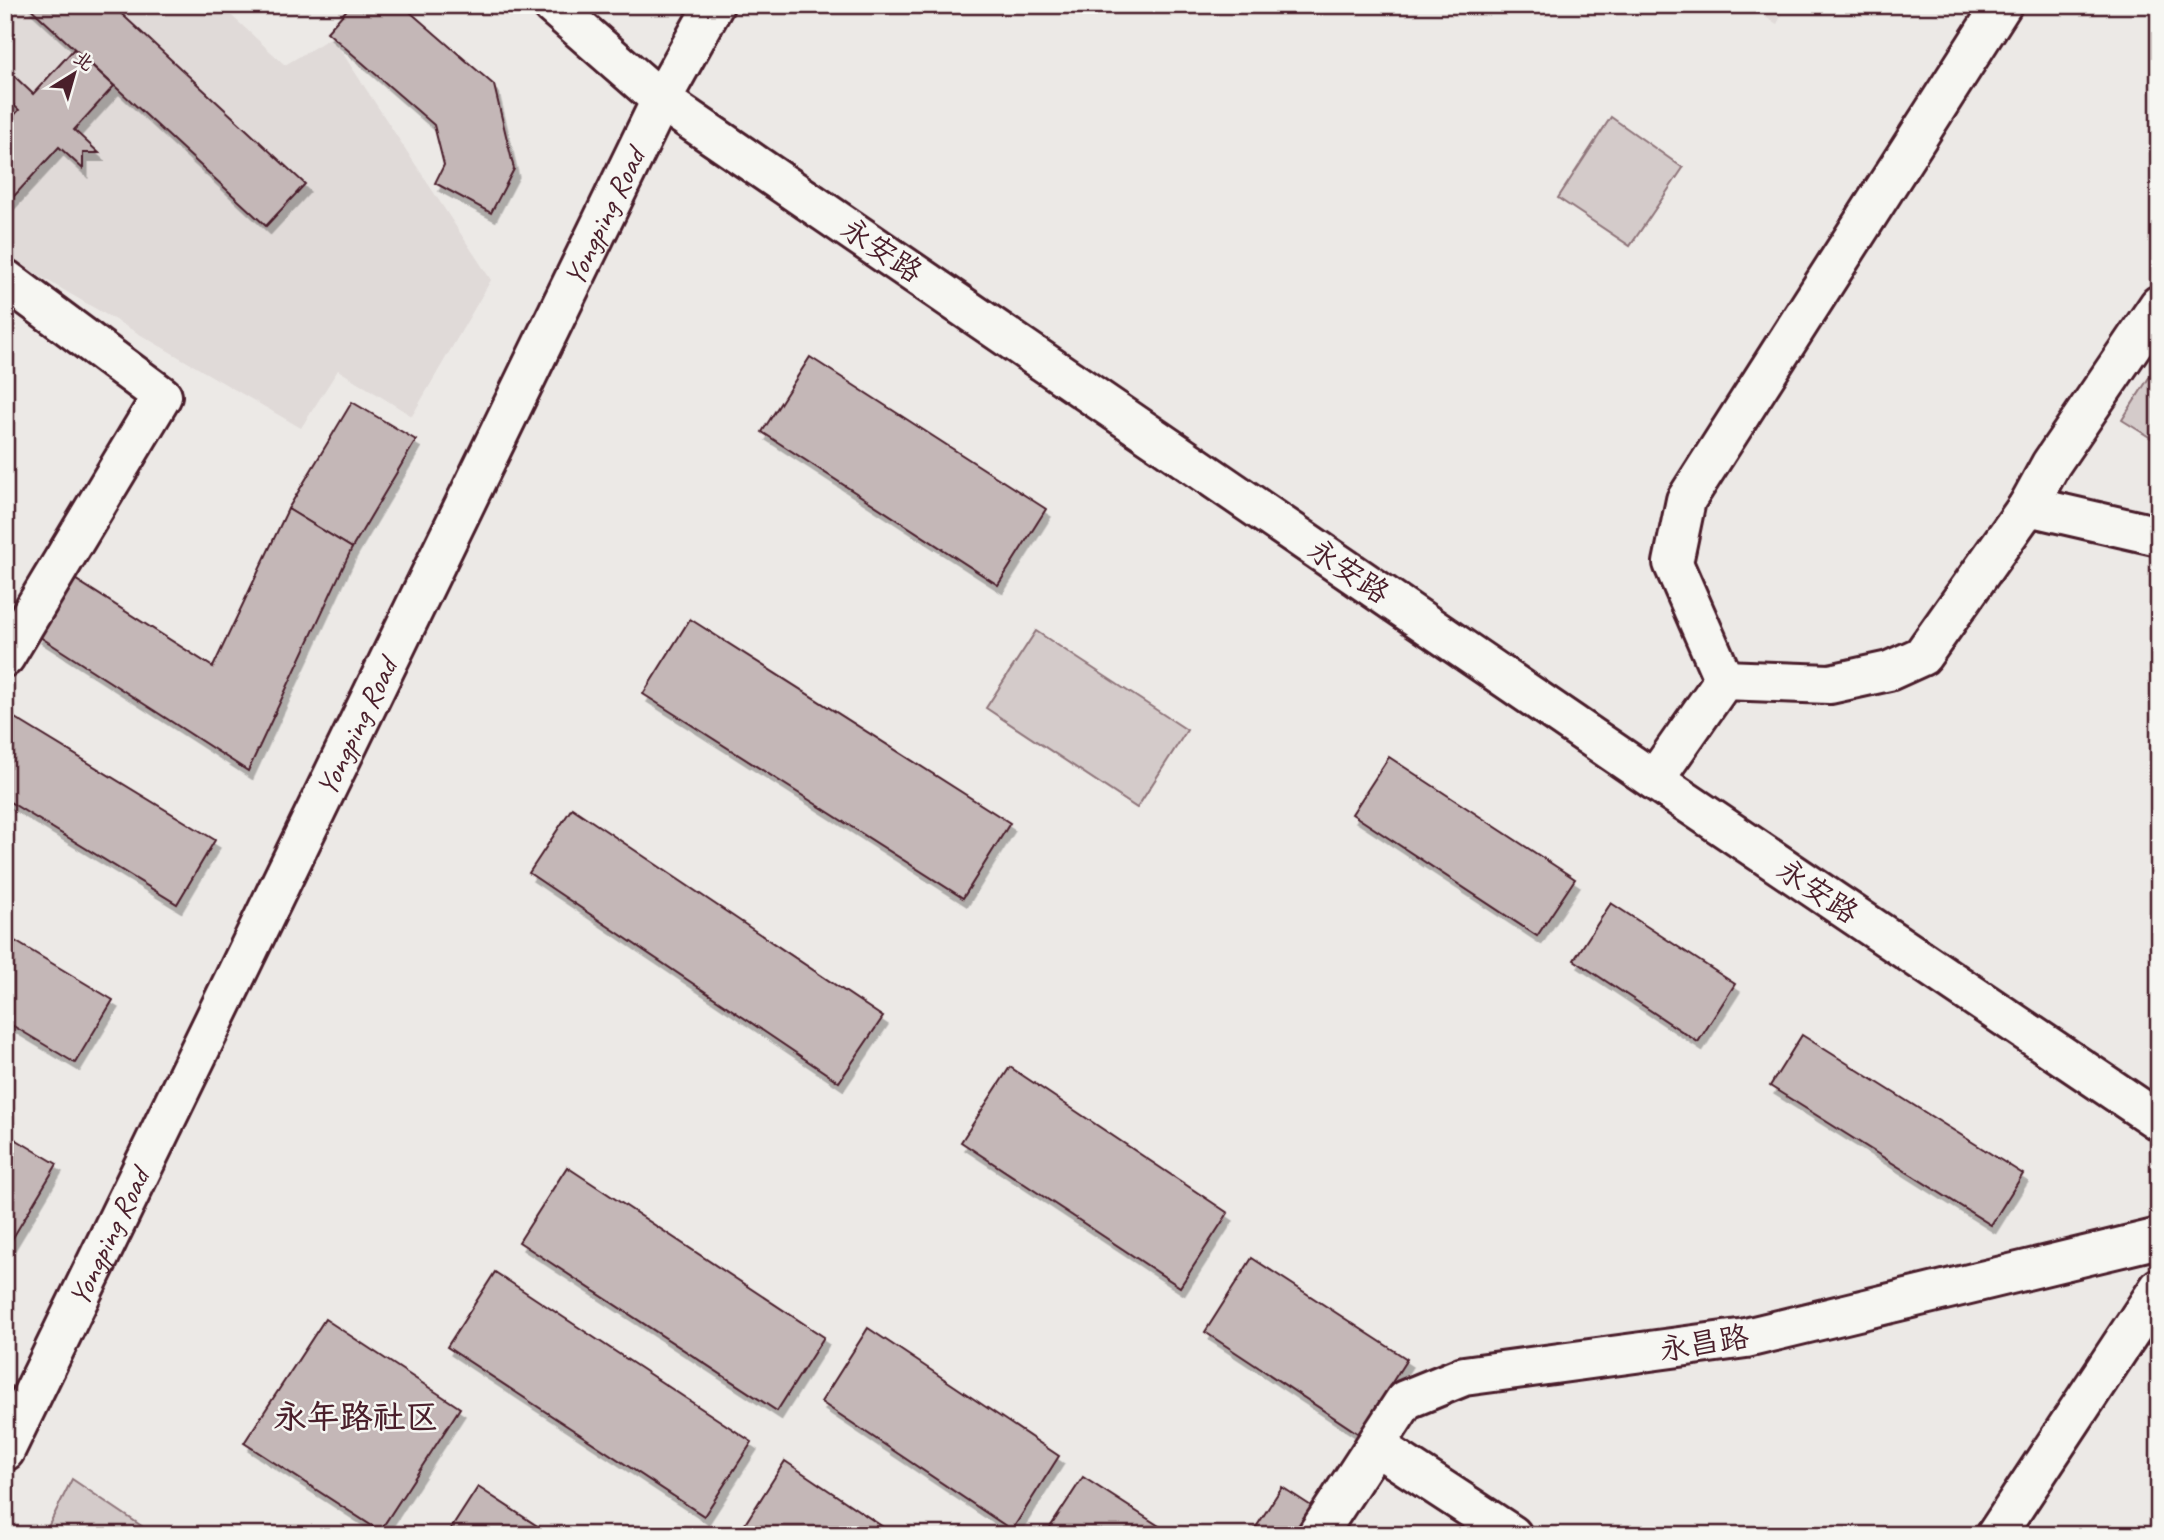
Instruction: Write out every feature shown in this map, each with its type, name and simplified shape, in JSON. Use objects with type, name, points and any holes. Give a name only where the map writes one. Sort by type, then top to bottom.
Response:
[{"type":"street","name":"永安路","points":[[552,5],[661,100],[1654,780],[2159,1121]]},
{"type":"street","name":"Yongping Road","points":[[5,1451],[661,100],[715,5]]},
{"type":"street","points":[[1724,680],[1673,563],[1686,500],[2002,5]]},
{"type":"street","points":[[5,279],[162,396],[5,657]]},
{"type":"street","points":[[1724,680],[1830,684],[1889,671],[1922,656],[2028,506],[2050,464],[2159,305]]},
{"type":"street","points":[[2028,506],[2159,536]]},
{"type":"street","points":[[1654,780],[1724,680]]},
{"type":"street","name":"永昌路","points":[[1317,1535],[1405,1400],[1464,1376],[1746,1338],[2159,1238]]},
{"type":"street","points":[[1996,1535],[2159,1288]]},
{"type":"street","points":[[1376,1446],[1512,1535]]},
{"type":"shaded area","points":[[5,5],[220,5],[285,65],[332,37],[491,280],[412,416],[338,370],[301,428],[5,256]]},
{"type":"shaded area","points":[[1745,5],[1787,5],[1777,24]]},
{"type":"shaded area","points":[[1611,117],[1683,168],[1630,246],[1558,198]]},
{"type":"shaded area","points":[[2159,362],[2159,443],[2122,420]]},
{"type":"shaded area","points":[[1036,631],[1187,730],[1137,808],[986,708]]},
{"type":"shaded area","points":[[72,1479],[155,1535],[44,1535]]},
{"type":"building","points":[[27,5],[112,5],[305,184],[266,226]]},
{"type":"building","points":[[351,5],[402,5],[494,85],[514,169],[491,213],[435,183],[444,165],[434,125],[327,32]]},
{"type":"building","points":[[74,49],[114,86],[74,130],[99,153],[83,153],[83,169],[59,147],[5,206],[5,125],[19,110],[5,97],[5,81],[12,74],[33,94]]},
{"type":"building","points":[[810,357],[1046,509],[998,585],[762,432]]},
{"type":"building","points":[[352,402],[416,440],[352,548],[288,509]]},
{"type":"building","points":[[288,509],[352,548],[248,771],[37,635],[73,578],[213,667]]},
{"type":"building","points":[[690,619],[1010,823],[963,898],[643,694]]},
{"type":"building","points":[[5,712],[215,840],[177,904],[5,799]]},
{"type":"building","points":[[1389,757],[1575,879],[1537,936],[1352,814]]},
{"type":"building","points":[[572,808],[883,1017],[839,1082],[529,873]]},
{"type":"building","points":[[1611,903],[1735,984],[1698,1042],[1574,960]]},
{"type":"building","points":[[5,935],[113,1000],[75,1063],[5,1021]]},
{"type":"building","points":[[1802,1035],[2023,1174],[1991,1225],[1770,1086]]},
{"type":"building","points":[[1010,1067],[1228,1213],[1180,1287],[961,1142]]},
{"type":"building","points":[[5,1133],[57,1164],[5,1251]]},
{"type":"building","points":[[567,1167],[824,1337],[777,1411],[519,1242]]},
{"type":"building","points":[[1252,1258],[1407,1359],[1359,1434],[1205,1332]]},
{"type":"building","points":[[495,1272],[752,1442],[704,1516],[447,1347]]},
{"type":"building","points":[[325,1319],[460,1408],[380,1531],[244,1443]]},
{"type":"building","points":[[868,1328],[1059,1456],[1012,1530],[821,1402]]},
{"type":"building","points":[[785,1461],[895,1535],[738,1535]]},
{"type":"building","points":[[1083,1477],[1173,1535],[1045,1535]]},
{"type":"building","points":[[478,1487],[551,1535],[447,1535]]},
{"type":"building","points":[[1282,1487],[1319,1511],[1304,1535],[1251,1535]]},
{"type":"district","name":"永年路社区","points":[[356,1417]]}]
